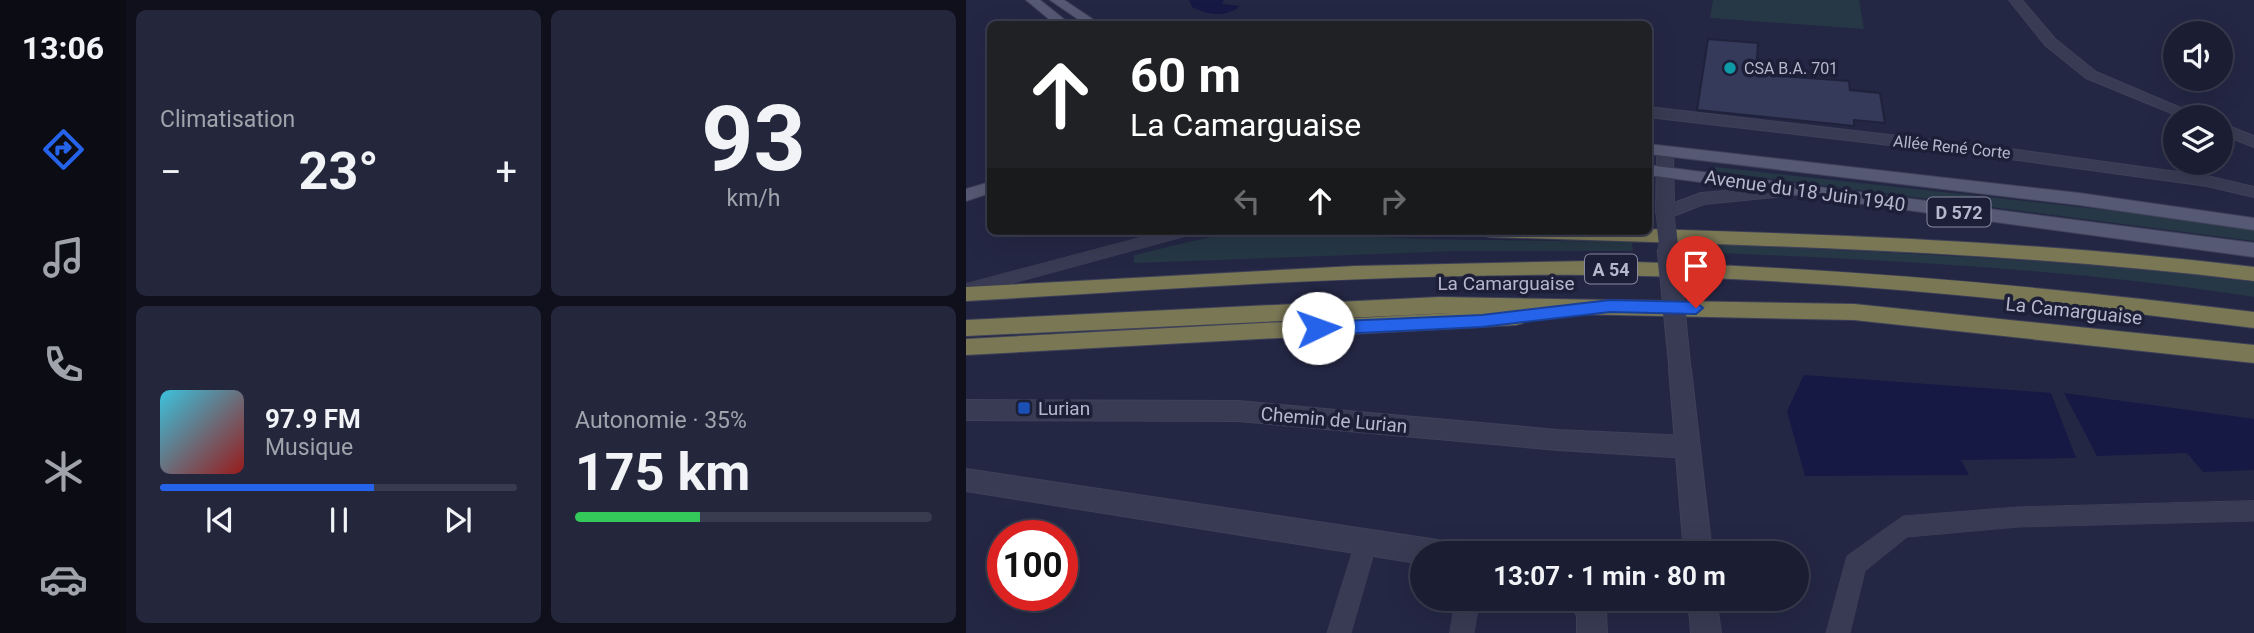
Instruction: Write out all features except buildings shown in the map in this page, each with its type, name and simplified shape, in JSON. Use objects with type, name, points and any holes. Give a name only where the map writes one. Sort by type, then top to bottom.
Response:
[{"type":"highway","points":[[1625,235],[1933,244],[2179,264],[2254,274]]},
{"type":"highway","name":"La Camarguaise","points":[[966,292],[1222,280],[1588,268],[1838,278],[2057,295],[2254,320]]},
{"type":"highway","name":"La Camarguaise","points":[[966,328],[1439,305],[1610,306],[1854,312],[2254,354]]},
{"type":"highway","points":[[966,347],[1482,321],[1610,306]]},
{"type":"main road","points":[[1032,0],[1059,21]]},
{"type":"main road","points":[[1056,0],[1088,21]]},
{"type":"main road","name":"Avenue du 18 Juin 1940","points":[[1657,150],[2079,199],[2254,224]]},
{"type":"main road","name":"Avenue du 18 Juin 1940","points":[[1657,171],[2254,250]]},
{"type":"main road","points":[[967,194],[987,186]]},
{"type":"street","points":[[2015,0],[2050,42],[2091,75],[2165,105]]},
{"type":"street","name":"Allée René Corte","points":[[1652,112],[2018,155],[2207,181],[2254,192]]},
{"type":"street","points":[[2233,133],[2254,142]]},
{"type":"street","points":[[1657,150],[1657,207],[1680,369],[1697,541]]},
{"type":"street","points":[[1657,207],[1701,199],[1795,190]]},
{"type":"street","name":"Chemin de Lurian","points":[[973,410],[1238,411],[1558,440],[1688,447]]},
{"type":"street","points":[[966,480],[1410,549]]},
{"type":"street","points":[[1592,611],[1592,633]]},
{"type":"street","points":[[1703,611],[1706,633]]},
{"type":"lane","points":[[966,292],[1170,235]]},
{"type":"lane","points":[[1838,633],[1855,564],[1903,527],[2018,517],[2254,511]]},
{"type":"lane","points":[[1339,633],[1366,543]]},
{"type":"lane","points":[[1462,633],[1466,611]]},
{"type":"shaded area","points":[[1189,0],[1224,0],[1222,4],[1240,6],[1223,14],[1211,13],[1192,7]]},
{"type":"shaded area","points":[[1713,0],[1859,0],[1864,29],[1710,18]]},
{"type":"shaded area","points":[[1715,167],[2161,216],[2254,230],[2254,241],[1713,171]]},
{"type":"shaded area","points":[[1227,235],[1338,235],[1632,242],[1633,251],[1458,251],[1134,263],[1134,255]]},
{"type":"shaded area","points":[[1693,244],[1974,257],[2114,267],[2254,282],[2254,297],[2045,272],[1695,252]]},
{"type":"shaded area","points":[[1804,375],[2051,393],[2076,458],[1961,460],[1969,475],[1805,476],[1787,411]]},
{"type":"shaded area","points":[[2064,393],[2254,419],[2254,470],[2203,472],[2187,453],[2097,456]]},
{"type":"place","name":"CSA B.A. 701","points":[[1730,68]]},
{"type":"place","name":"Lurian","points":[[1024,408]]},
{"type":"route","points":[[1318,328],[1482,321],[1610,306],[1696,308]]}]
